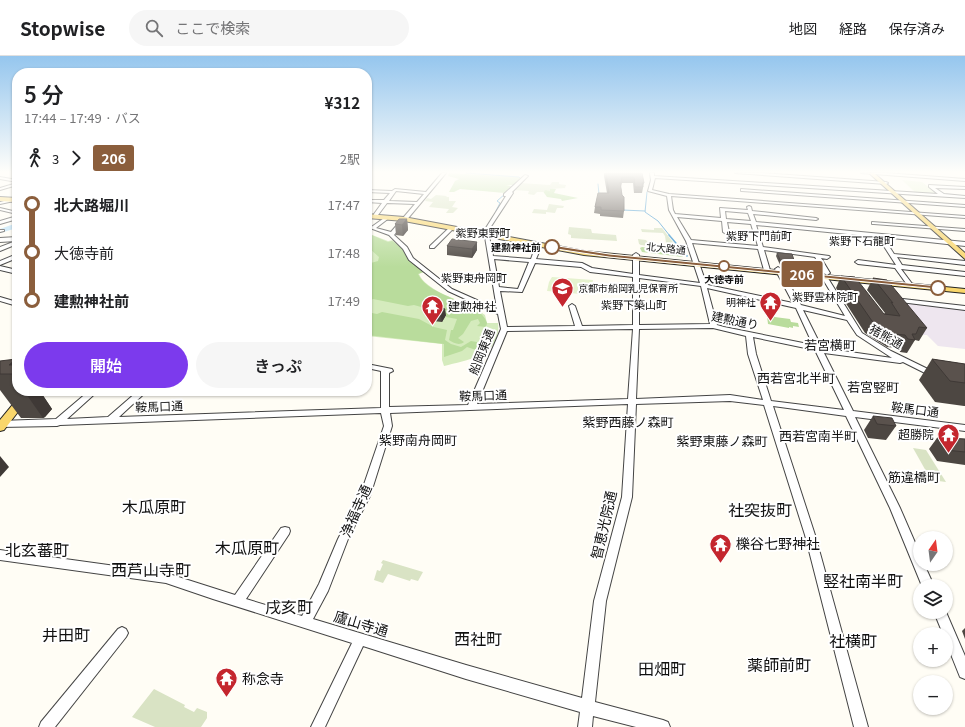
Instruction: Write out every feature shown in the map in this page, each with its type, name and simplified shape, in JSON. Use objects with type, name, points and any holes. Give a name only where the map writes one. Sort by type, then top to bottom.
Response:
[{"type":"main road","points":[[908,204],[952,243],[965,257]]},
{"type":"main road","points":[[909,204],[922,214],[935,228]]},
{"type":"main road","name":"北大路通","points":[[372,214],[406,218],[584,250],[636,257]]},
{"type":"main road","name":"北大路通","points":[[372,216],[406,218],[584,253],[696,262],[878,281],[965,287]]},
{"type":"main road","points":[[952,243],[965,252]]},
{"type":"main road","name":"北大路通","points":[[825,275],[909,283],[965,291]]},
{"type":"main road","points":[[1,423],[18,396]]},
{"type":"main road","points":[[1,423],[24,396]]},
{"type":"street","points":[[376,214],[384,204]]},
{"type":"street","points":[[391,234],[418,204]]},
{"type":"street","points":[[486,233],[503,204]]},
{"type":"street","points":[[670,204],[671,210],[689,241],[705,286],[714,326]]},
{"type":"street","points":[[747,204],[755,224],[767,269]]},
{"type":"street","points":[[809,204],[821,230]]},
{"type":"street","points":[[812,204],[965,217]]},
{"type":"street","points":[[940,204],[965,206]]},
{"type":"street","points":[[0,209],[12,212]]},
{"type":"street","points":[[726,232],[722,209],[816,219]]},
{"type":"street","points":[[883,210],[897,225]]},
{"type":"street","points":[[0,213],[6,211]]},
{"type":"street","points":[[675,215],[965,244]]},
{"type":"street","points":[[387,217],[372,228],[391,234],[405,248],[411,259],[450,290],[501,313]]},
{"type":"street","points":[[0,223],[12,219]]},
{"type":"street","points":[[874,223],[965,230]]},
{"type":"street","points":[[432,247],[452,228]]},
{"type":"street","name":"船岡東通","points":[[471,408],[504,329],[486,233]]},
{"type":"street","points":[[880,236],[900,266],[899,267],[909,283]]},
{"type":"street","points":[[0,240],[12,240]]},
{"type":"street","points":[[689,241],[761,248],[827,258]]},
{"type":"street","points":[[0,248],[12,242]]},
{"type":"street","points":[[496,289],[520,291],[540,245]]},
{"type":"street","points":[[582,265],[584,253]]},
{"type":"street","points":[[893,255],[965,264]]},
{"type":"street","name":"猪熊通","points":[[817,256],[825,275],[859,334],[888,353],[907,360],[941,377]]},
{"type":"street","points":[[490,257],[582,265],[590,270],[705,286],[758,296],[850,319]]},
{"type":"street","name":"智恵光院通","points":[[585,727],[600,601],[627,497],[637,276],[636,257]]},
{"type":"street","points":[[0,263],[12,258]]},
{"type":"street","points":[[858,262],[965,274]]},
{"type":"street","points":[[0,268],[12,271]]},
{"type":"street","points":[[779,270],[895,508],[925,579]]},
{"type":"street","points":[[878,281],[894,300],[965,308]]},
{"type":"street","points":[[2,302],[12,303]]},
{"type":"street","points":[[572,306],[578,328]]},
{"type":"street","name":"建勲通り","points":[[504,329],[714,326],[749,335],[818,349],[897,361],[907,360]]},
{"type":"street","points":[[749,335],[752,354],[769,403],[810,535],[861,727]]},
{"type":"street","name":"浄福寺通","points":[[305,622],[324,587],[343,539],[365,496],[388,426],[385,411],[387,371],[372,367]]},
{"type":"street","points":[[57,423],[88,396]]},
{"type":"street","points":[[109,420],[137,396]]},
{"type":"street","name":"鞍馬口通","points":[[1,423],[57,423],[730,398],[965,428]]},
{"type":"street","points":[[238,601],[285,531]]},
{"type":"street","name":"廬山寺通","points":[[0,555],[166,578],[587,708],[663,727]]},
{"type":"street","points":[[943,619],[965,672]]},
{"type":"street","points":[[46,727],[122,633]]},
{"type":"street","points":[[318,727],[360,639]]},
{"type":"shaded area","points":[[898,301],[965,309],[965,349],[938,346],[927,335],[921,335]]},
{"type":"green space","points":[[431,204],[454,204],[452,207],[458,208],[453,213],[446,213],[449,209],[429,207]]},
{"type":"green space","points":[[549,204],[564,206],[563,208],[557,208],[555,213],[532,213],[534,209],[547,210]]},
{"type":"green space","points":[[569,227],[591,229],[592,233],[616,235],[617,241],[571,238],[571,235],[568,234]]},
{"type":"green space","points":[[654,228],[662,228],[679,250],[639,244],[638,239],[646,240],[648,243],[670,245],[670,243],[666,243],[663,233],[642,232],[641,229],[654,230]]},
{"type":"green space","points":[[372,235],[388,241],[393,240],[402,247],[410,260],[424,272],[419,274],[428,285],[441,293],[469,305],[485,315],[487,323],[498,323],[498,334],[495,342],[489,349],[473,358],[444,366],[442,360],[442,344],[372,337]]},
{"type":"green space","points":[[372,235],[388,242],[392,241],[401,247],[409,260],[423,272],[418,274],[424,282],[433,289],[475,309],[483,316],[487,323],[486,327],[477,326],[480,323],[478,319],[471,321],[463,334],[458,338],[464,342],[456,344],[449,340],[451,330],[453,330],[457,319],[446,317],[446,314],[414,305],[408,306],[372,300],[372,263],[378,261],[379,257],[372,251]]},
{"type":"green space","points":[[640,248],[670,250],[673,253],[682,255],[683,257],[642,252]]},
{"type":"green space","points":[[552,277],[593,280],[592,295],[547,291]]},
{"type":"green space","points":[[382,312],[419,319],[434,327],[447,330],[445,340],[451,344],[461,347],[471,341],[482,343],[476,350],[467,347],[462,351],[444,357],[444,344],[372,336],[372,313],[377,314]]},
{"type":"green space","points":[[767,316],[790,319],[791,322],[798,323],[799,327],[793,326],[793,328],[789,328],[768,324]]},
{"type":"green space","points":[[913,448],[926,450],[946,482],[931,480]]},
{"type":"green space","points":[[383,560],[423,572],[418,581],[411,579],[410,581],[388,574],[383,583],[374,580],[377,570],[380,571]]},
{"type":"green space","points":[[154,689],[185,705],[184,707],[194,712],[197,708],[207,712],[207,718],[201,727],[155,727],[132,717]]},
{"type":"building","points":[[596,204],[624,204],[624,211],[601,210],[601,207],[595,207]]},
{"type":"building","points":[[399,219],[407,219],[402,225],[395,224]]},
{"type":"building","points":[[452,239],[477,242],[472,249],[447,246]]},
{"type":"building","points":[[777,253],[792,254],[795,263],[781,262]]},
{"type":"building","points":[[841,276],[855,277],[884,314],[900,316],[891,302],[893,303],[873,278],[887,280],[927,328],[919,327],[916,334],[912,334],[915,340],[908,339],[905,335],[894,334],[872,321]]},
{"type":"building","points":[[437,307],[445,309],[441,316],[433,315]]},
{"type":"building","points":[[932,359],[965,364],[965,383],[950,381]]},
{"type":"building","points":[[12,360],[12,362],[9,365],[12,365],[12,374],[0,374],[0,361]]},
{"type":"building","points":[[873,416],[892,418],[896,426],[877,424]]},
{"type":"building","points":[[937,438],[965,439],[965,452],[946,450]]},
{"type":"waterway","points":[[496,211],[499,204]]},
{"type":"waterway","points":[[646,204],[645,212],[658,221],[670,236]]},
{"type":"waterway","points":[[622,210],[645,211]]},
{"type":"waterway","points":[[0,231],[12,227]]},
{"type":"waterway","points":[[669,235],[687,256]]},
{"type":"bus line","name":"206","points":[[552,247],[609,256],[780,271],[938,288]]},
{"type":"place","name":"建勲神社前","points":[[552,247]]},
{"type":"place","name":"大徳寺前","points":[[724,266]]},
{"type":"place","name":"京都市船岡乳児保育所","points":[[563,308]]},
{"type":"place","name":"明神社","points":[[771,322]]},
{"type":"place","name":"建勲神社","points":[[433,326]]},
{"type":"place","name":"超勝院","points":[[949,454]]},
{"type":"place","name":"櫟谷七野神社","points":[[721,564]]},
{"type":"place","name":"称念寺","points":[[226,698]]},
{"type":"district","name":"紫野東野町","points":[[483,233]]},
{"type":"district","name":"紫野下門前町","points":[[759,236]]},
{"type":"district","name":"紫野下石龍町","points":[[862,241]]},
{"type":"district","name":"紫野東舟岡町","points":[[474,278]]},
{"type":"district","name":"紫野雲林院町","points":[[825,297]]},
{"type":"district","name":"紫野下築山町","points":[[634,305]]},
{"type":"district","name":"若宮横町","points":[[830,345]]},
{"type":"district","name":"西若宮北半町","points":[[796,378]]},
{"type":"district","name":"若宮竪町","points":[[873,387]]},
{"type":"district","name":"紫野西藤ノ森町","points":[[628,422]]},
{"type":"district","name":"西若宮南半町","points":[[818,436]]},
{"type":"district","name":"紫野南舟岡町","points":[[418,440]]},
{"type":"district","name":"紫野東藤ノ森町","points":[[722,441]]},
{"type":"district","name":"筋違橋町","points":[[914,477]]},
{"type":"district","name":"木瓜原町","points":[[154,507]]},
{"type":"district","name":"社突抜町","points":[[760,510]]},
{"type":"district","name":"木瓜原町","points":[[247,548]]},
{"type":"district","name":"北玄蕃町","points":[[37,550]]},
{"type":"district","name":"西芦山寺町","points":[[151,570]]},
{"type":"district","name":"竪社南半町","points":[[863,581]]},
{"type":"district","name":"戌亥町","points":[[289,607]]},
{"type":"district","name":"井田町","points":[[66,635]]},
{"type":"district","name":"西社町","points":[[478,639]]},
{"type":"district","name":"社横町","points":[[853,641]]},
{"type":"district","name":"薬師前町","points":[[779,665]]},
{"type":"district","name":"田畑町","points":[[662,669]]}]
